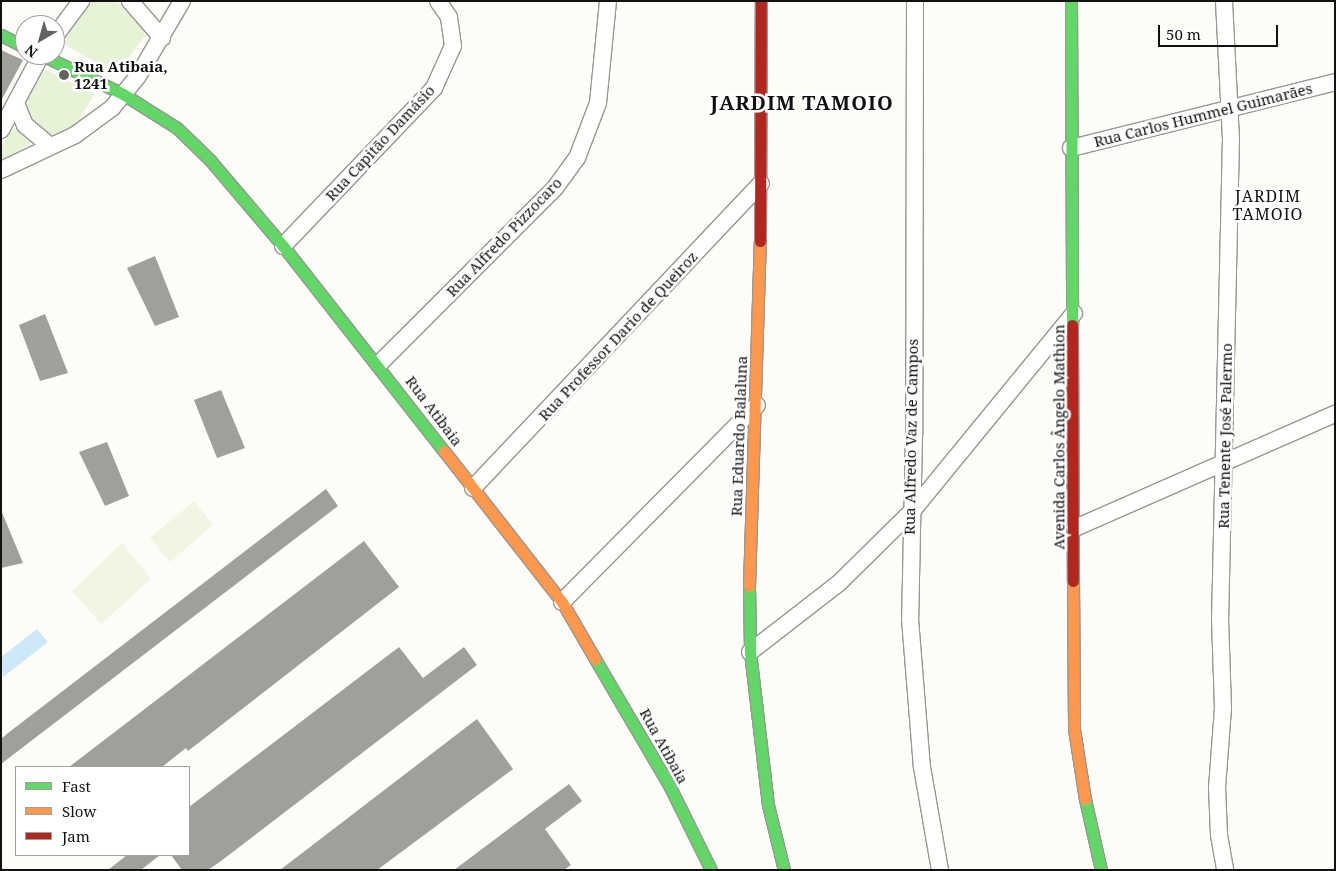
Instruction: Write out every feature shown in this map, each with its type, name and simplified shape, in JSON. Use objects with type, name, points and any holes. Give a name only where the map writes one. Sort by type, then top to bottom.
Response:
[{"type":"street","points":[[65,23],[81,1]]},
{"type":"street","points":[[130,1],[162,38]]},
{"type":"street","points":[[1,170],[97,122],[123,94],[162,38],[182,1]]},
{"type":"street","name":"Rua Capitão Damásio","points":[[283,246],[434,88],[454,46],[449,17],[438,1]]},
{"type":"street","name":"Rua Alfredo Pizzocaro","points":[[378,364],[555,188],[577,158],[598,103],[608,1]]},
{"type":"street","name":"Rua Eduardo Balaluna","points":[[761,1],[761,182],[757,405],[749,561],[750,652],[768,805],[784,870]]},
{"type":"street","name":"Rua Alfredo Vaz de Campos","points":[[915,1],[913,510],[909,562],[914,699],[940,870]]},
{"type":"street","name":"Avenida Carlos Ângelo Mathion","points":[[1071,1],[1075,528],[1074,729],[1079,774],[1101,870]]},
{"type":"street","name":"Rua Tenente José Palermo","points":[[1224,1],[1231,138],[1220,618],[1223,708],[1217,787],[1218,835],[1225,870]]},
{"type":"street","points":[[1,35],[15,42]]},
{"type":"street","points":[[1,130],[36,65]]},
{"type":"street","name":"Rua Atibaia","points":[[62,65],[123,94],[177,128],[210,160],[283,246],[378,364],[562,602],[670,787],[711,870]]},
{"type":"street","name":"Rua Carlos Hummel Guimarães","points":[[1071,148],[1228,107],[1335,82]]},
{"type":"street","points":[[16,103],[24,124],[50,146]]},
{"type":"street","name":"Rua Professor Dario de Queiroz","points":[[473,488],[761,182]]},
{"type":"street","points":[[750,652],[839,583],[913,510],[1074,313]]},
{"type":"street","points":[[562,602],[757,405]]},
{"type":"street","points":[[1075,528],[1225,460],[1335,414]]},
{"type":"green space","points":[[92,1],[115,1],[123,5],[143,26],[145,36],[116,74],[65,45],[65,39]]},
{"type":"green space","points":[[42,68],[95,94],[74,127],[53,136],[45,133],[23,114],[26,94]]},
{"type":"green space","points":[[14,128],[31,143],[1,162],[1,146]]},
{"type":"green space","points":[[194,501],[213,525],[170,562],[150,538]]},
{"type":"green space","points":[[122,543],[151,579],[101,624],[72,591]]},
{"type":"water","points":[[37,629],[48,642],[3,677],[1,657]]},
{"type":"building","points":[[1,50],[15,56],[15,65],[20,65],[1,101]]},
{"type":"building","points":[[155,256],[179,317],[155,326],[127,268]]},
{"type":"building","points":[[45,314],[68,373],[40,381],[19,325]]},
{"type":"building","points":[[221,390],[245,448],[217,458],[194,400]]},
{"type":"building","points":[[107,442],[129,496],[105,506],[79,452]]},
{"type":"building","points":[[326,489],[338,506],[1,764],[1,739],[8,733]]},
{"type":"building","points":[[1,510],[23,563],[1,568]]},
{"type":"building","points":[[364,541],[399,587],[188,751],[186,748],[163,766],[70,766]]},
{"type":"building","points":[[399,647],[423,678],[464,647],[477,665],[208,870],[182,870],[172,856],[190,856],[190,806]]},
{"type":"building","points":[[477,719],[513,769],[377,870],[280,870]]},
{"type":"building","points":[[569,784],[582,801],[545,829],[571,865],[564,870],[454,870]]},
{"type":"building","points":[[126,856],[159,856],[141,870],[108,870]]},
{"type":"traffic: fast","points":[[1071,1],[1072,325]]},
{"type":"traffic: fast","points":[[1,35],[15,42]]},
{"type":"traffic: fast","points":[[63,65],[123,94],[177,128],[210,160],[283,246],[444,451]]},
{"type":"traffic: fast","points":[[749,586],[750,652],[768,805],[784,870]]},
{"type":"traffic: fast","points":[[595,659],[670,787],[711,870]]},
{"type":"traffic: fast","points":[[1085,799],[1101,870]]},
{"type":"traffic: slow","points":[[749,586],[760,241]]},
{"type":"traffic: slow","points":[[444,451],[562,602],[595,659]]},
{"type":"traffic: slow","points":[[1073,581],[1074,729],[1085,799]]},
{"type":"traffic: jam","points":[[760,241],[761,1]]},
{"type":"traffic: jam","points":[[1072,325],[1073,581]]},
{"type":"place","name":"Rua Atibaia, 1241","points":[[64,75]]},
{"type":"district","name":"JARDIM TAMOIO","points":[[802,102]]},
{"type":"district","name":"JARDIM TAMOIO","points":[[1268,205]]}]
